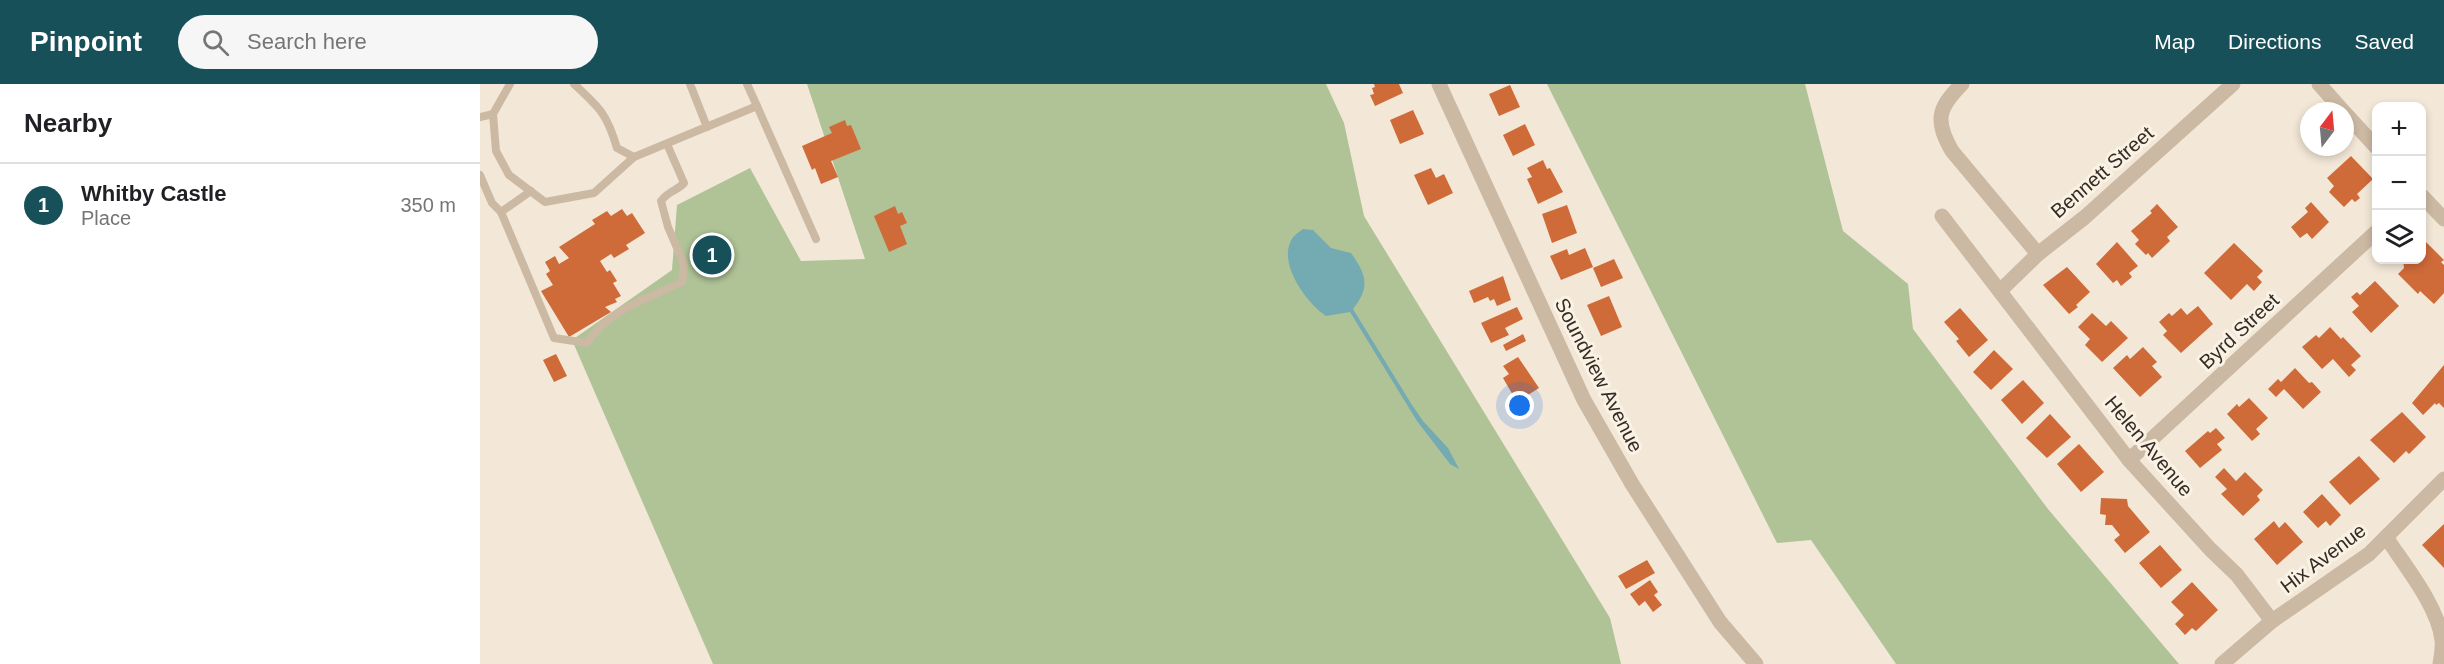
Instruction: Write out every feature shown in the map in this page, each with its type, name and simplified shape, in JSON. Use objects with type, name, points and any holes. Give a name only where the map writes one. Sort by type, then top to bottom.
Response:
[{"type":"street","name":"Soundview Avenue","points":[[1439,84],[1584,400],[1632,484],[1720,622],[1756,664]]},
{"type":"street","points":[[1962,84],[1943,108],[1940,119],[1942,133],[1952,151],[2038,254]]},
{"type":"street","name":"Bennett Street","points":[[2000,291],[2038,254],[2085,217],[2232,84]]},
{"type":"street","points":[[2319,84],[2335,102]]},
{"type":"street","points":[[2354,123],[2372,143]]},
{"type":"street","points":[[2426,201],[2444,219]]},
{"type":"street","name":"Helen Avenue","points":[[1942,216],[2129,460],[2210,549],[2237,575],[2272,621]]},
{"type":"street","name":"Byrd Street","points":[[2129,460],[2372,236]]},
{"type":"street","name":"Hix Avenue","points":[[2222,664],[2272,621],[2369,554],[2443,482]]},
{"type":"street","points":[[2386,537],[2423,594],[2436,620],[2442,641],[2440,664]]},
{"type":"lane","points":[[510,84],[493,114],[496,151],[509,175],[545,202],[594,193],[634,158],[757,106]]},
{"type":"lane","points":[[690,84],[707,127]]},
{"type":"lane","points":[[747,84],[816,239]]},
{"type":"lane","points":[[579,85],[600,107],[617,148],[634,158]]},
{"type":"lane","points":[[480,117],[493,114]]},
{"type":"lane","points":[[480,175],[492,203],[501,212],[554,338],[587,343],[592,334],[606,321],[642,300],[682,282],[684,264],[668,227],[661,201],[667,192],[681,187],[684,183],[664,146]]},
{"type":"lane","points":[[501,212],[531,191]]},
{"type":"green space","points":[[807,84],[1326,84],[1344,123],[1364,216],[1610,618],[1621,664],[713,664],[572,340],[672,270],[677,205],[750,168],[801,261],[865,259]]},
{"type":"green space","points":[[1547,84],[1805,84],[1843,231],[1908,284],[1913,329],[2048,509],[2179,664],[1896,664],[1811,540],[1777,543]]},
{"type":"water","points":[[1303,229],[1313,230],[1331,248],[1351,253],[1363,274],[1364,281],[1362,294],[1353,309],[1412,405],[1423,421],[1448,448],[1459,469],[1450,464],[1417,421],[1350,312],[1326,316],[1311,303],[1297,284],[1292,273],[1288,252],[1292,238]]},
{"type":"building","points":[[1374,84],[1399,84],[1403,93],[1375,106],[1370,95],[1374,94],[1372,88],[1375,87]]},
{"type":"building","points":[[1510,85],[1520,107],[1499,116],[1489,94]]},
{"type":"building","points":[[1413,110],[1424,134],[1400,144],[1390,120]]},
{"type":"building","points":[[845,120],[847,126],[851,125],[861,149],[831,161],[838,177],[821,184],[802,146],[832,133],[829,127]]},
{"type":"building","points":[[1525,124],[1535,145],[1513,156],[1503,135]]},
{"type":"building","points":[[2351,156],[2372,180],[2357,194],[2360,198],[2355,202],[2352,199],[2344,207],[2329,192],[2334,186],[2327,178]]},
{"type":"building","points":[[1543,160],[1563,192],[1538,204],[1527,179],[1532,177],[1527,168]]},
{"type":"building","points":[[1431,168],[1436,178],[1444,174],[1453,193],[1428,205],[1414,175]]},
{"type":"building","points":[[2311,202],[2329,222],[2312,239],[2307,233],[2300,238],[2291,227],[2308,212],[2305,208]]},
{"type":"building","points":[[2157,204],[2178,227],[2167,237],[2170,241],[2152,258],[2135,244],[2139,240],[2131,231],[2152,213],[2150,211]]},
{"type":"building","points":[[1567,205],[1577,233],[1552,243],[1542,214]]},
{"type":"building","points":[[895,206],[898,214],[902,212],[907,223],[900,226],[907,244],[889,252],[874,216]]},
{"type":"building","points":[[622,209],[627,216],[632,213],[645,233],[626,245],[629,249],[614,258],[611,254],[600,261],[617,281],[613,283],[621,296],[615,299],[617,302],[605,307],[611,312],[569,337],[541,291],[553,285],[546,274],[550,271],[545,262],[555,256],[559,264],[569,258],[559,247],[595,224],[592,220],[607,211],[611,216]]},
{"type":"building","points":[[2117,242],[2138,266],[2129,273],[2132,277],[2121,286],[2117,280],[2113,283],[2096,264]]},
{"type":"building","points":[[2426,242],[2444,260],[2441,262],[2444,265],[2444,293],[2434,304],[2420,291],[2418,294],[2398,274],[2404,268],[2404,264],[2426,264]]},
{"type":"building","points":[[2234,243],[2263,271],[2257,277],[2262,282],[2254,291],[2247,284],[2231,300],[2204,273]]},
{"type":"building","points":[[1585,248],[1593,267],[1561,280],[1550,256],[1567,249],[1569,255]]},
{"type":"building","points":[[1614,259],[1623,278],[1601,287],[1593,268]]},
{"type":"building","points":[[2067,267],[2090,292],[2069,314],[2043,285]]},
{"type":"building","points":[[1503,276],[1511,300],[1497,306],[1494,299],[1490,301],[1488,297],[1474,303],[1469,291]]},
{"type":"building","points":[[2375,281],[2399,306],[2371,333],[2352,312],[2359,306],[2351,297],[2357,292],[2360,295]]},
{"type":"building","points":[[1609,296],[1622,327],[1601,336],[1587,305]]},
{"type":"building","points":[[2198,306],[2213,324],[2181,353],[2163,335],[2167,331],[2159,322],[2169,313],[2172,316],[2181,308],[2187,315]]},
{"type":"building","points":[[1517,307],[1523,319],[1505,328],[1509,335],[1491,343],[1481,323]]},
{"type":"building","points":[[1960,308],[1988,340],[1969,357],[1956,341],[1959,339],[1944,322]]},
{"type":"building","points":[[2092,313],[2106,326],[2111,321],[2128,338],[2102,362],[2085,345],[2090,339],[2078,327]]},
{"type":"building","points":[[2330,327],[2361,356],[2351,365],[2356,370],[2349,377],[2333,359],[2322,369],[2302,347],[2316,335],[2319,338]]},
{"type":"building","points":[[1523,334],[1526,341],[1506,351],[1503,345]]},
{"type":"building","points":[[2143,347],[2157,362],[2152,366],[2162,377],[2140,397],[2113,368],[2127,355],[2130,359]]},
{"type":"building","points":[[1994,350],[2013,369],[1991,390],[1973,372]]},
{"type":"building","points":[[556,354],[567,376],[554,382],[543,360]]},
{"type":"building","points":[[1518,357],[1539,388],[1517,402],[1503,378],[1509,374],[1503,366]]},
{"type":"building","points":[[2444,365],[2444,408],[2439,403],[2436,405],[2435,403],[2423,415],[2412,403]]},
{"type":"building","points":[[2295,368],[2321,392],[2303,409],[2284,389],[2276,397],[2268,389],[2278,379],[2281,382]]},
{"type":"building","points":[[2023,380],[2044,403],[2022,424],[2001,400]]},
{"type":"building","points":[[2249,398],[2268,418],[2256,429],[2260,434],[2252,441],[2227,414],[2237,404],[2239,407]]},
{"type":"building","points":[[2402,412],[2426,437],[2409,454],[2406,451],[2394,463],[2370,440]]},
{"type":"building","points":[[2050,414],[2071,437],[2047,458],[2026,438]]},
{"type":"building","points":[[2216,428],[2225,438],[2217,444],[2222,450],[2200,468],[2185,451],[2208,431],[2210,433]]},
{"type":"building","points":[[2079,444],[2104,472],[2081,492],[2057,464]]},
{"type":"building","points":[[2359,456],[2380,479],[2350,505],[2329,482]]},
{"type":"building","points":[[2224,468],[2236,481],[2245,472],[2263,490],[2257,496],[2260,500],[2243,516],[2221,494],[2227,489],[2215,477]]},
{"type":"building","points":[[2322,494],[2341,515],[2330,526],[2326,521],[2318,528],[2303,512]]},
{"type":"building","points":[[2101,498],[2127,499],[2128,506],[2150,532],[2125,553],[2114,540],[2120,535],[2112,525],[2105,525],[2106,515],[2100,514]]},
{"type":"building","points":[[2274,521],[2279,528],[2285,522],[2303,542],[2277,565],[2254,539]]},
{"type":"building","points":[[2444,524],[2444,568],[2422,545]]},
{"type":"building","points":[[2160,545],[2182,570],[2161,588],[2139,563]]},
{"type":"building","points":[[1647,560],[1655,573],[1626,589],[1618,576]]},
{"type":"building","points":[[1650,580],[1658,592],[1654,595],[1662,605],[1653,612],[1645,601],[1639,606],[1630,594]]},
{"type":"building","points":[[2192,582],[2218,610],[2196,631],[2192,628],[2185,635],[2175,624],[2184,615],[2171,602]]},
{"type":"place","name":"Whitby Castle","points":[[712,255]]}]
